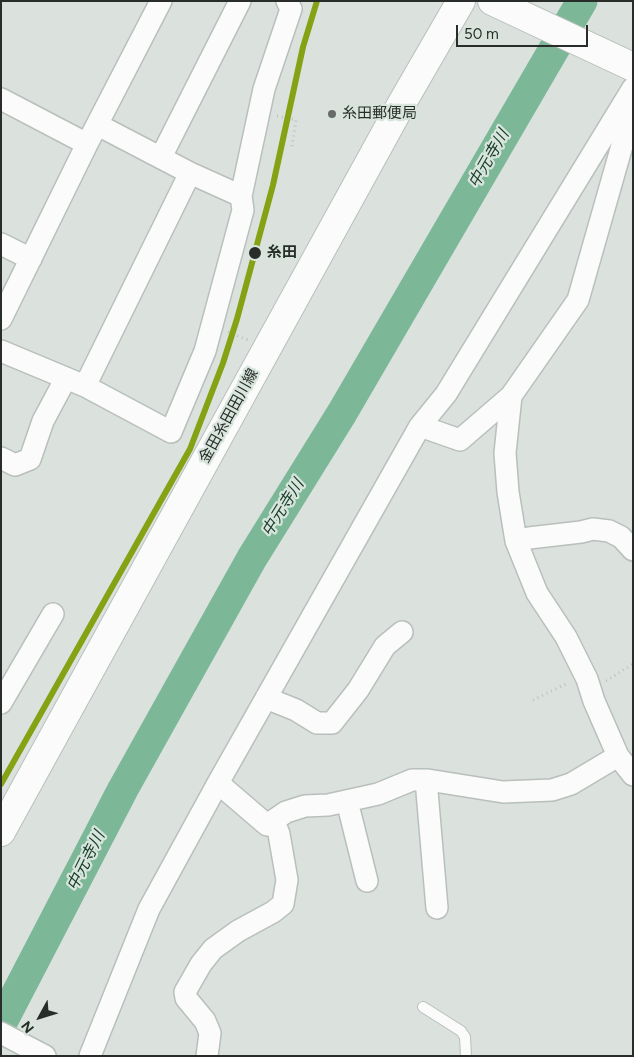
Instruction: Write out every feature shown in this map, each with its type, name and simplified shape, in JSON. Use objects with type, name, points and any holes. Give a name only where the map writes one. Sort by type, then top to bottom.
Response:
[{"type":"main road","name":"金田糸田田川線","points":[[1,832],[392,120],[461,1]]},
{"type":"main road","points":[[492,1],[628,65]]},
{"type":"street","points":[[1,319],[87,144],[161,1]]},
{"type":"street","points":[[161,157],[240,1]]},
{"type":"street","points":[[1,350],[75,382],[172,432],[205,351],[243,210],[242,196],[264,89],[291,9],[286,1]]},
{"type":"street","points":[[90,1056],[149,909],[218,782],[420,426],[446,394],[633,88]]},
{"type":"street","points":[[1,99],[87,144]]},
{"type":"street","points":[[420,426],[460,440],[512,396],[578,300],[633,107]]},
{"type":"street","points":[[98,125],[190,173],[242,196]]},
{"type":"street","points":[[1,458],[15,465],[30,459],[43,421],[75,382],[190,173]]},
{"type":"street","points":[[1,244],[31,259]]},
{"type":"street","points":[[512,396],[505,453],[508,492],[516,541],[536,593],[566,637],[588,683],[618,756],[633,774]]},
{"type":"street","points":[[516,541],[593,529],[609,531],[621,537],[633,550]]},
{"type":"street","points":[[1,703],[52,614]]},
{"type":"street","points":[[266,698],[296,710],[317,723],[332,723],[358,690],[385,646],[402,632]]},
{"type":"street","points":[[218,782],[267,826],[286,812],[305,806],[328,806],[378,794],[412,780],[426,780],[503,792],[552,790],[571,784],[618,756]]},
{"type":"street","points":[[426,780],[437,908]]},
{"type":"street","points":[[347,801],[367,882]]},
{"type":"street","points":[[207,1056],[210,1033],[205,1021],[186,998],[185,992],[201,964],[213,949],[238,931],[273,912],[283,904],[287,880],[280,834],[274,821]]},
{"type":"street","points":[[1,1033],[45,1056]]},
{"type":"lane","points":[[423,1007],[461,1031],[465,1037],[466,1056]]},
{"type":"path","points":[[269,115],[296,120],[292,147]]},
{"type":"path","points":[[220,329],[250,341],[252,334]]},
{"type":"path","points":[[533,700],[588,683],[633,664]]},
{"type":"waterway","name":"中元寺川","points":[[1,1024],[123,789],[252,558],[342,413],[582,1]]},
{"type":"transit line","points":[[1,784],[190,449],[223,363],[237,319],[273,185],[303,47],[317,1]]},
{"type":"place","name":"糸田郵便局","points":[[332,114]]},
{"type":"place","name":"糸田","points":[[255,253]]}]
